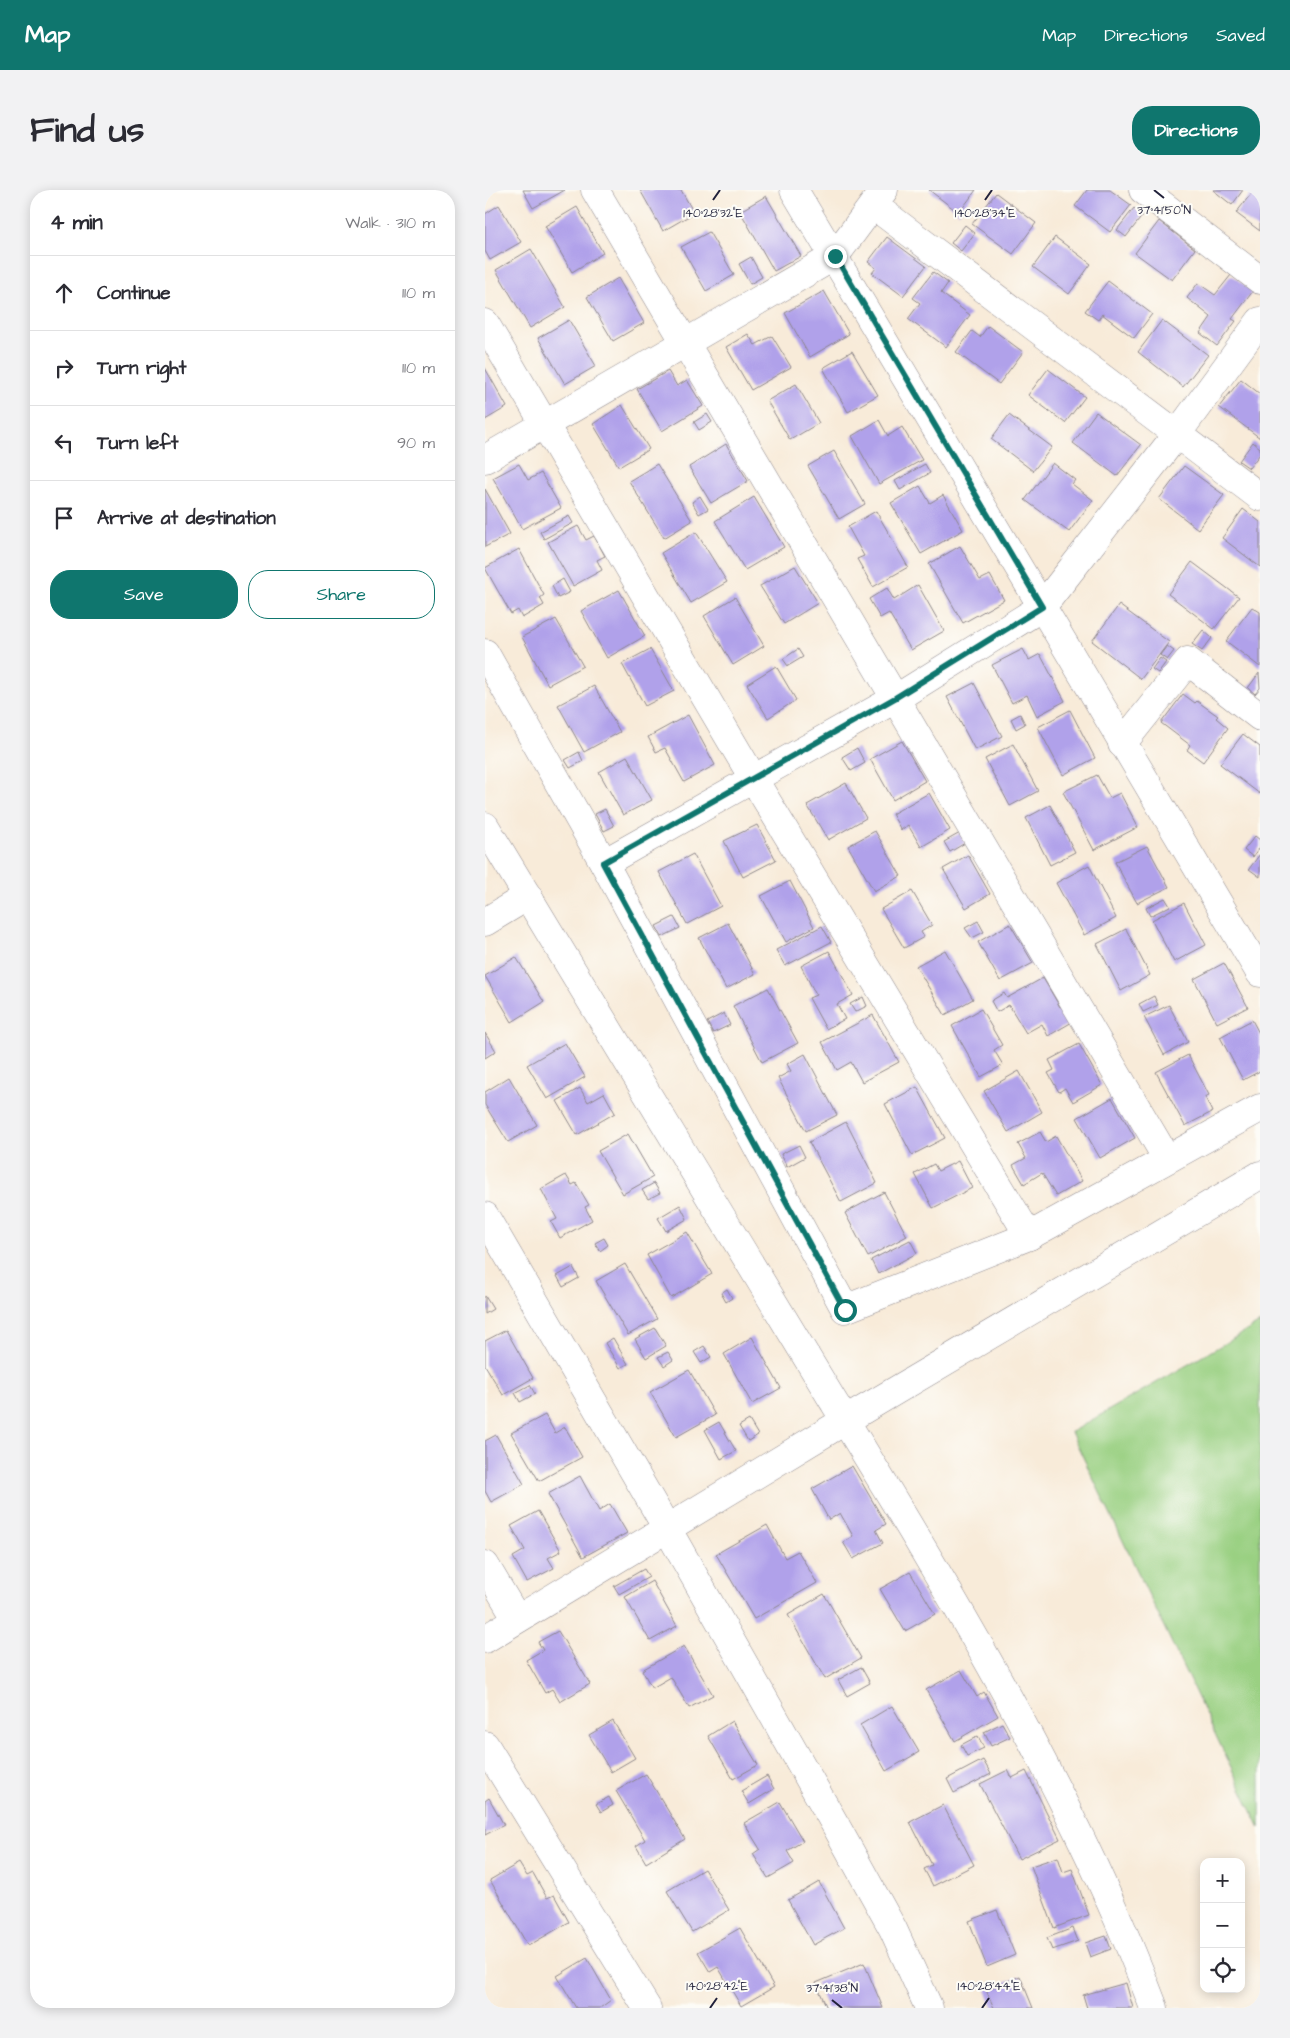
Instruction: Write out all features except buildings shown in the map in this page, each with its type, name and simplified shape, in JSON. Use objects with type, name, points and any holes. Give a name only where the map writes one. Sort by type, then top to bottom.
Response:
[{"type":"street","points":[[595,190],[1167,1159]]},
{"type":"street","points":[[794,190],[835,256],[1122,744],[1251,937],[1260,973]]},
{"type":"street","points":[[1143,190],[1260,280]]},
{"type":"street","points":[[485,459],[835,256],[878,197],[1177,434],[1260,497]]},
{"type":"street","points":[[603,863],[895,698],[1042,607],[1177,434],[1260,321]]},
{"type":"street","points":[[485,324],[753,778],[1029,1236]]},
{"type":"street","points":[[485,653],[603,863],[845,1310],[1029,1236],[1260,1108]]},
{"type":"street","points":[[1122,744],[1187,661],[1260,717]]},
{"type":"street","points":[[485,826],[944,1584],[1035,1744],[1085,1844],[1133,1952],[1154,2008]]},
{"type":"street","points":[[485,922],[527,896]]},
{"type":"street","points":[[485,1639],[668,1530],[845,1420],[1260,1175]]},
{"type":"street","points":[[485,1216],[668,1530],[893,1929],[929,2008]]},
{"type":"street","points":[[485,1565],[517,1619]]},
{"type":"street","points":[[485,1745],[647,2008]]},
{"type":"green space","points":[[1260,1323],[1260,1828],[1071,1432]]},
{"type":"route","points":[[835,256],[1042,607],[895,698],[603,863],[845,1310]]}]
